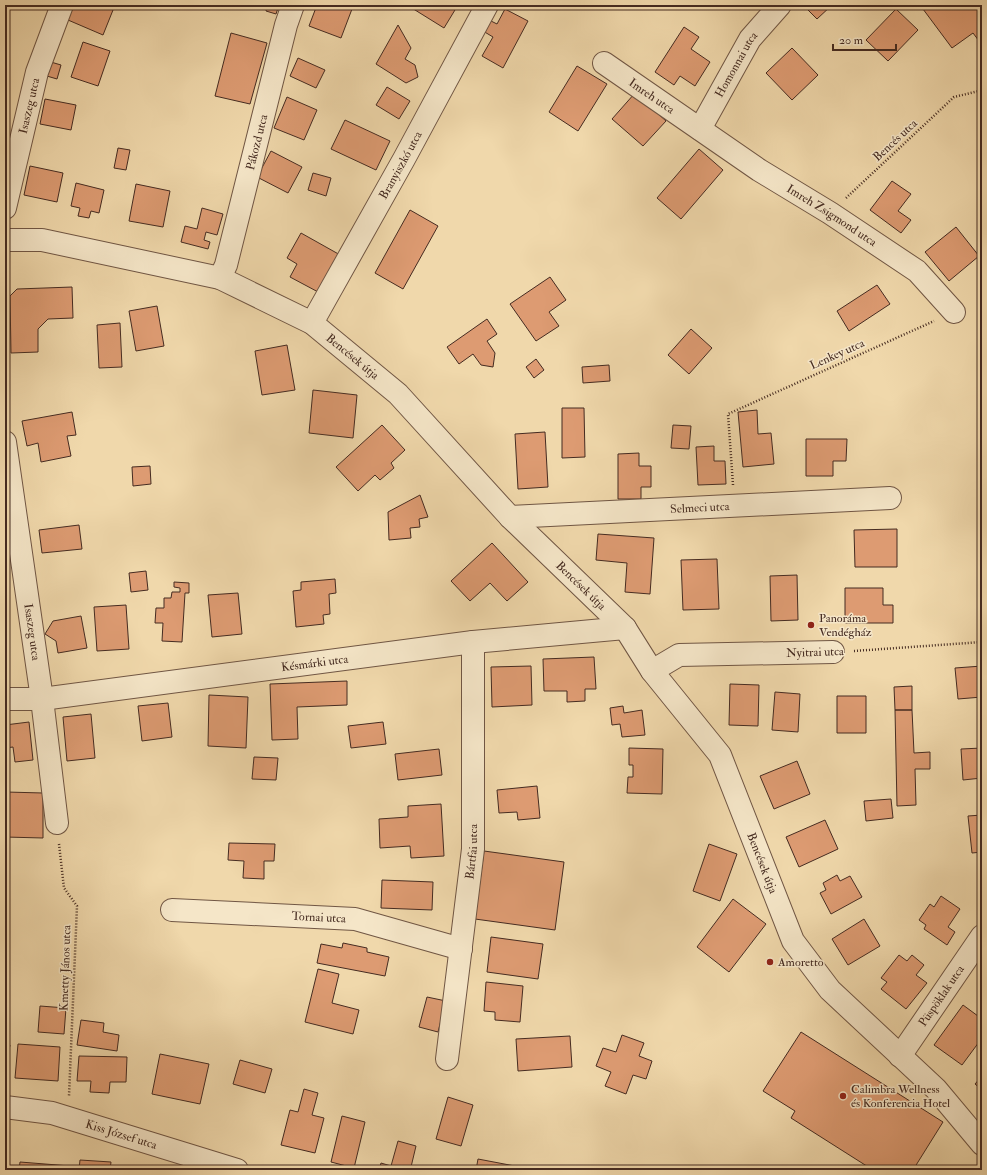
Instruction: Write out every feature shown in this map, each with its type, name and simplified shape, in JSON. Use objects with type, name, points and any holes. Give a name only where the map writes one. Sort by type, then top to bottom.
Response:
[{"type":"street","name":"Isaszeg utca","points":[[5,208],[37,72],[62,5]]},
{"type":"street","name":"Pákozd utca","points":[[220,278],[226,265],[286,25],[294,5]]},
{"type":"street","name":"Branyiszkó utca","points":[[312,324],[404,159],[487,5]]},
{"type":"street","name":"Homonnai utca","points":[[700,129],[750,39],[780,5]]},
{"type":"street","name":"Imreh utca","points":[[604,62],[700,129]]},
{"type":"street","name":"Imreh Zsigmond utca","points":[[700,129],[759,170],[830,213],[918,271],[954,312]]},
{"type":"street","name":"Bencések útja","points":[[5,240],[42,240],[220,278],[312,324],[398,394],[510,516],[625,628],[652,671],[720,755],[793,941],[830,990],[936,1089],[982,1144]]},
{"type":"street","name":"Isaszeg utca","points":[[5,442],[42,699],[56,823]]},
{"type":"street","name":"Selmeci utca","points":[[510,516],[890,498]]},
{"type":"street","name":"Késmárki utca","points":[[5,699],[42,699],[473,642],[625,628]]},
{"type":"street","name":"Bártfai utca","points":[[447,1059],[473,849],[473,642]]},
{"type":"street","name":"Nyitrai utca","points":[[652,671],[679,655],[833,652]]},
{"type":"street","name":"Tornai utca","points":[[172,910],[355,919],[461,949]]},
{"type":"street","name":"Püspöklak utca","points":[[900,1056],[982,936]]},
{"type":"street","name":"Kiss József utca","points":[[5,1107],[52,1113],[237,1170]]},
{"type":"path","name":"Bencés utca","points":[[830,213],[954,97],[979,90],[982,95]]},
{"type":"path","name":"Lenkey utca","points":[[734,506],[728,414],[954,312]]},
{"type":"path","name":"Nyitrai utca","points":[[833,652],[982,642]]},
{"type":"path","name":"Kmetty János utca","points":[[56,823],[64,888],[77,906],[68,1118]]},
{"type":"building","points":[[66,5],[115,5],[103,35],[61,17]]},
{"type":"building","points":[[267,5],[279,5],[276,14],[266,11]]},
{"type":"building","points":[[317,5],[341,5],[352,9],[341,38],[309,26]]},
{"type":"building","points":[[407,5],[458,5],[444,28]]},
{"type":"building","points":[[803,5],[832,5],[817,19]]},
{"type":"building","points":[[920,5],[982,5],[982,45],[973,33],[952,48]]},
{"type":"building","points":[[505,9],[528,21],[503,68],[482,56],[493,37],[483,31],[489,20],[497,24]]},
{"type":"building","points":[[896,9],[918,30],[888,61],[866,40]]},
{"type":"building","points":[[398,25],[411,48],[405,59],[415,65],[418,77],[406,83],[376,64]]},
{"type":"building","points":[[684,27],[699,37],[691,49],[710,62],[695,86],[680,76],[674,85],[655,72]]},
{"type":"building","points":[[231,33],[267,43],[250,104],[215,96]]},
{"type":"building","points":[[83,42],[110,51],[98,86],[71,77]]},
{"type":"building","points":[[792,48],[818,75],[792,100],[766,73]]},
{"type":"building","points":[[298,58],[325,70],[316,88],[290,76]]},
{"type":"building","points":[[44,60],[61,65],[57,79],[40,74]]},
{"type":"building","points":[[577,66],[607,84],[578,131],[549,112]]},
{"type":"building","points":[[387,87],[410,101],[399,119],[376,105]]},
{"type":"building","points":[[635,93],[666,121],[643,146],[612,119]]},
{"type":"building","points":[[287,97],[317,110],[304,140],[274,128]]},
{"type":"building","points":[[45,99],[76,105],[71,130],[40,124]]},
{"type":"building","points":[[345,120],[390,141],[376,170],[331,149]]},
{"type":"building","points":[[118,148],[130,150],[126,170],[114,168]]},
{"type":"building","points":[[699,149],[723,170],[681,219],[657,198]]},
{"type":"building","points":[[271,151],[302,167],[288,193],[257,177]]},
{"type":"building","points":[[30,166],[63,173],[57,202],[24,195]]},
{"type":"building","points":[[313,173],[331,178],[326,196],[308,190]]},
{"type":"building","points":[[892,181],[911,194],[898,211],[911,220],[901,233],[870,210]]},
{"type":"building","points":[[76,183],[104,190],[99,213],[91,211],[89,218],[78,216],[80,208],[71,206]]},
{"type":"building","points":[[136,184],[170,191],[163,227],[129,221]]},
{"type":"building","points":[[202,208],[223,214],[217,235],[206,232],[204,240],[210,242],[208,249],[181,242],[185,226],[197,229]]},
{"type":"building","points":[[410,210],[438,226],[403,289],[375,273]]},
{"type":"building","points":[[956,227],[979,256],[949,281],[925,252]]},
{"type":"building","points":[[301,233],[342,256],[320,293],[290,277],[297,264],[287,258]]},
{"type":"building","points":[[550,277],[566,300],[549,312],[559,326],[536,341],[510,304]]},
{"type":"building","points":[[877,285],[890,304],[849,331],[837,311]]},
{"type":"building","points":[[72,287],[73,318],[48,319],[38,329],[38,352],[11,353],[10,296],[17,289]]},
{"type":"building","points":[[157,306],[164,346],[136,351],[129,311]]},
{"type":"building","points":[[487,319],[497,334],[487,341],[495,353],[493,367],[481,365],[473,354],[459,364],[447,347]]},
{"type":"building","points":[[120,323],[122,367],[99,368],[97,325]]},
{"type":"building","points":[[691,329],[712,348],[689,374],[668,355]]},
{"type":"building","points":[[287,345],[295,390],[262,395],[255,351]]},
{"type":"building","points":[[536,359],[544,370],[534,378],[526,367]]},
{"type":"building","points":[[609,365],[610,381],[583,383],[582,367]]},
{"type":"building","points":[[313,390],[357,395],[353,438],[309,433]]},
{"type":"building","points":[[562,408],[584,408],[585,457],[562,458]]},
{"type":"building","points":[[757,410],[758,434],[771,433],[774,464],[743,467],[738,412]]},
{"type":"building","points":[[72,412],[76,435],[67,436],[71,456],[41,462],[38,443],[27,446],[22,421]]},
{"type":"building","points":[[382,425],[405,450],[391,463],[394,468],[380,480],[375,475],[358,491],[336,467]]},
{"type":"building","points":[[673,425],[691,426],[689,449],[671,448]]},
{"type":"building","points":[[545,432],[548,487],[518,489],[515,434]]},
{"type":"building","points":[[806,439],[847,439],[846,461],[833,461],[833,476],[806,476]]},
{"type":"building","points":[[714,446],[714,461],[725,461],[726,484],[698,485],[696,447]]},
{"type":"building","points":[[639,453],[639,466],[651,466],[651,487],[641,487],[641,499],[618,499],[618,454]]},
{"type":"building","points":[[150,466],[151,484],[133,486],[132,467]]},
{"type":"building","points":[[420,495],[428,517],[419,519],[420,527],[410,528],[411,538],[389,540],[388,512]]},
{"type":"building","points":[[79,525],[82,549],[42,553],[39,530]]},
{"type":"building","points":[[897,529],[897,567],[855,567],[854,530]]},
{"type":"building","points":[[598,534],[654,538],[650,594],[625,592],[627,563],[596,560]]},
{"type":"building","points":[[492,543],[528,582],[507,601],[490,583],[470,601],[451,581]]},
{"type":"building","points":[[717,559],[719,609],[683,610],[681,560]]},
{"type":"building","points":[[146,571],[148,590],[131,592],[129,573]]},
{"type":"building","points":[[797,575],[798,620],[771,621],[770,576]]},
{"type":"building","points":[[335,579],[336,593],[329,594],[330,614],[323,615],[324,624],[296,627],[293,591],[301,590],[301,582]]},
{"type":"building","points":[[174,582],[189,583],[189,593],[185,593],[182,642],[162,641],[163,623],[155,623],[156,608],[164,608],[164,598],[171,598],[172,592],[180,592],[180,588],[174,587]]},
{"type":"building","points":[[845,588],[883,588],[883,605],[893,605],[893,623],[845,623]]},
{"type":"building","points":[[238,593],[242,634],[212,637],[208,595]]},
{"type":"building","points":[[126,605],[129,649],[97,651],[94,607]]},
{"type":"building","points":[[81,616],[87,648],[58,653],[56,641],[45,634],[53,621]]},
{"type":"building","points":[[594,657],[596,689],[585,689],[585,701],[567,702],[567,691],[544,691],[543,659]]},
{"type":"building","points":[[531,666],[532,705],[492,707],[491,667]]},
{"type":"building","points":[[982,666],[982,697],[958,699],[955,668]]},
{"type":"building","points":[[347,681],[347,705],[297,707],[298,739],[272,740],[270,684]]},
{"type":"building","points":[[730,684],[759,685],[758,726],[729,725]]},
{"type":"building","points":[[912,686],[912,710],[895,710],[894,687]]},
{"type":"building","points":[[775,692],[800,694],[798,732],[772,730]]},
{"type":"building","points":[[209,695],[248,697],[246,748],[208,746]]},
{"type":"building","points":[[837,696],[866,696],[866,733],[837,733]]},
{"type":"building","points":[[168,703],[172,737],[142,741],[138,706]]},
{"type":"building","points":[[623,706],[624,713],[642,710],[645,735],[622,737],[620,724],[612,725],[610,708]]},
{"type":"building","points":[[895,710],[912,710],[914,753],[930,752],[930,769],[915,769],[916,805],[897,806]]},
{"type":"building","points":[[91,714],[95,758],[67,761],[63,717]]},
{"type":"building","points":[[29,722],[33,760],[15,762],[13,747],[5,748],[5,725]]},
{"type":"building","points":[[383,722],[386,744],[351,748],[348,726]]},
{"type":"building","points":[[629,748],[663,749],[662,794],[627,793],[628,777],[633,777],[633,765],[629,765]]},
{"type":"building","points":[[982,748],[982,778],[963,780],[961,749]]},
{"type":"building","points":[[439,749],[442,775],[398,780],[395,754]]},
{"type":"building","points":[[254,757],[278,758],[276,780],[252,779]]},
{"type":"building","points":[[797,761],[810,794],[774,809],[760,776]]},
{"type":"building","points":[[537,786],[540,818],[518,820],[517,812],[499,813],[497,790]]},
{"type":"building","points":[[6,792],[43,793],[43,838],[5,837]]},
{"type":"building","points":[[891,799],[893,818],[866,821],[864,801]]},
{"type":"building","points":[[441,804],[444,856],[411,858],[410,846],[380,848],[379,819],[408,817],[408,806]]},
{"type":"building","points":[[982,815],[982,852],[972,853],[968,816]]},
{"type":"building","points":[[825,820],[838,849],[799,867],[786,837]]},
{"type":"building","points":[[229,843],[275,844],[274,861],[264,861],[264,879],[243,878],[244,861],[228,860]]},
{"type":"building","points":[[709,844],[737,854],[720,901],[693,891]]},
{"type":"building","points":[[484,851],[564,862],[555,930],[475,919]]},
{"type":"building","points":[[837,875],[840,881],[850,876],[862,897],[831,914],[820,893],[826,890],[823,883]]},
{"type":"building","points":[[382,880],[433,882],[432,910],[381,908]]},
{"type":"building","points":[[941,896],[960,909],[948,927],[955,932],[947,945],[924,929],[926,925],[919,920],[930,904],[934,907]]},
{"type":"building","points":[[733,899],[766,924],[729,972],[697,947]]},
{"type":"building","points":[[864,919],[880,946],[848,965],[832,939]]},
{"type":"building","points":[[491,937],[543,944],[538,979],[487,972]]},
{"type":"building","points":[[343,943],[367,948],[367,952],[389,957],[385,976],[317,963],[321,944],[342,948]]},
{"type":"building","points":[[899,955],[907,961],[912,955],[924,965],[916,975],[927,983],[906,1009],[881,989],[887,982],[881,978]]},
{"type":"building","points":[[318,969],[339,974],[332,1003],[359,1010],[353,1034],[305,1022]]},
{"type":"building","points":[[486,982],[523,986],[520,1022],[495,1020],[495,1012],[484,1011]]},
{"type":"building","points":[[427,997],[446,1001],[438,1032],[419,1027]]},
{"type":"building","points":[[963,1005],[982,1019],[982,1038],[962,1065],[934,1045]]},
{"type":"building","points":[[40,1006],[66,1008],[64,1034],[38,1032]]},
{"type":"building","points":[[81,1020],[104,1023],[103,1032],[119,1035],[117,1051],[77,1045]]},
{"type":"building","points":[[801,1032],[943,1122],[913,1170],[873,1170],[791,1118],[795,1111],[763,1091]]},
{"type":"building","points":[[622,1035],[644,1043],[639,1056],[652,1061],[646,1079],[633,1075],[626,1094],[605,1086],[611,1072],[596,1066],[603,1048],[616,1052]]},
{"type":"building","points":[[570,1036],[572,1067],[518,1071],[516,1039]]},
{"type":"building","points":[[5,1044],[10,1045],[5,1070]]},
{"type":"building","points":[[18,1044],[60,1047],[58,1081],[15,1078]]},
{"type":"building","points":[[160,1054],[209,1064],[200,1104],[152,1094]]},
{"type":"building","points":[[79,1056],[127,1057],[126,1082],[110,1082],[109,1093],[90,1092],[91,1081],[77,1081]]},
{"type":"building","points":[[240,1060],[272,1069],[265,1093],[233,1084]]},
{"type":"building","points":[[982,1076],[982,1090],[975,1084]]},
{"type":"building","points":[[304,1089],[318,1093],[312,1115],[324,1118],[315,1153],[281,1145],[290,1110],[298,1112]]},
{"type":"building","points":[[448,1097],[473,1105],[461,1146],[436,1139]]},
{"type":"building","points":[[342,1116],[365,1122],[354,1168],[331,1162]]},
{"type":"building","points":[[398,1141],[416,1146],[411,1167],[407,1166],[406,1170],[379,1170],[381,1163],[391,1166]]},
{"type":"building","points":[[478,1159],[520,1167],[520,1170],[476,1170]]},
{"type":"building","points":[[80,1160],[111,1162],[110,1170],[79,1170]]},
{"type":"building","points":[[20,1162],[70,1166],[70,1170],[19,1170]]},
{"type":"place","name":"Panoráma Vendégház","points":[[811,625]]},
{"type":"place","name":"Amoretto","points":[[770,962]]},
{"type":"place","name":"Calimbra Wellness és Konferencia Hotel","points":[[843,1096]]}]
